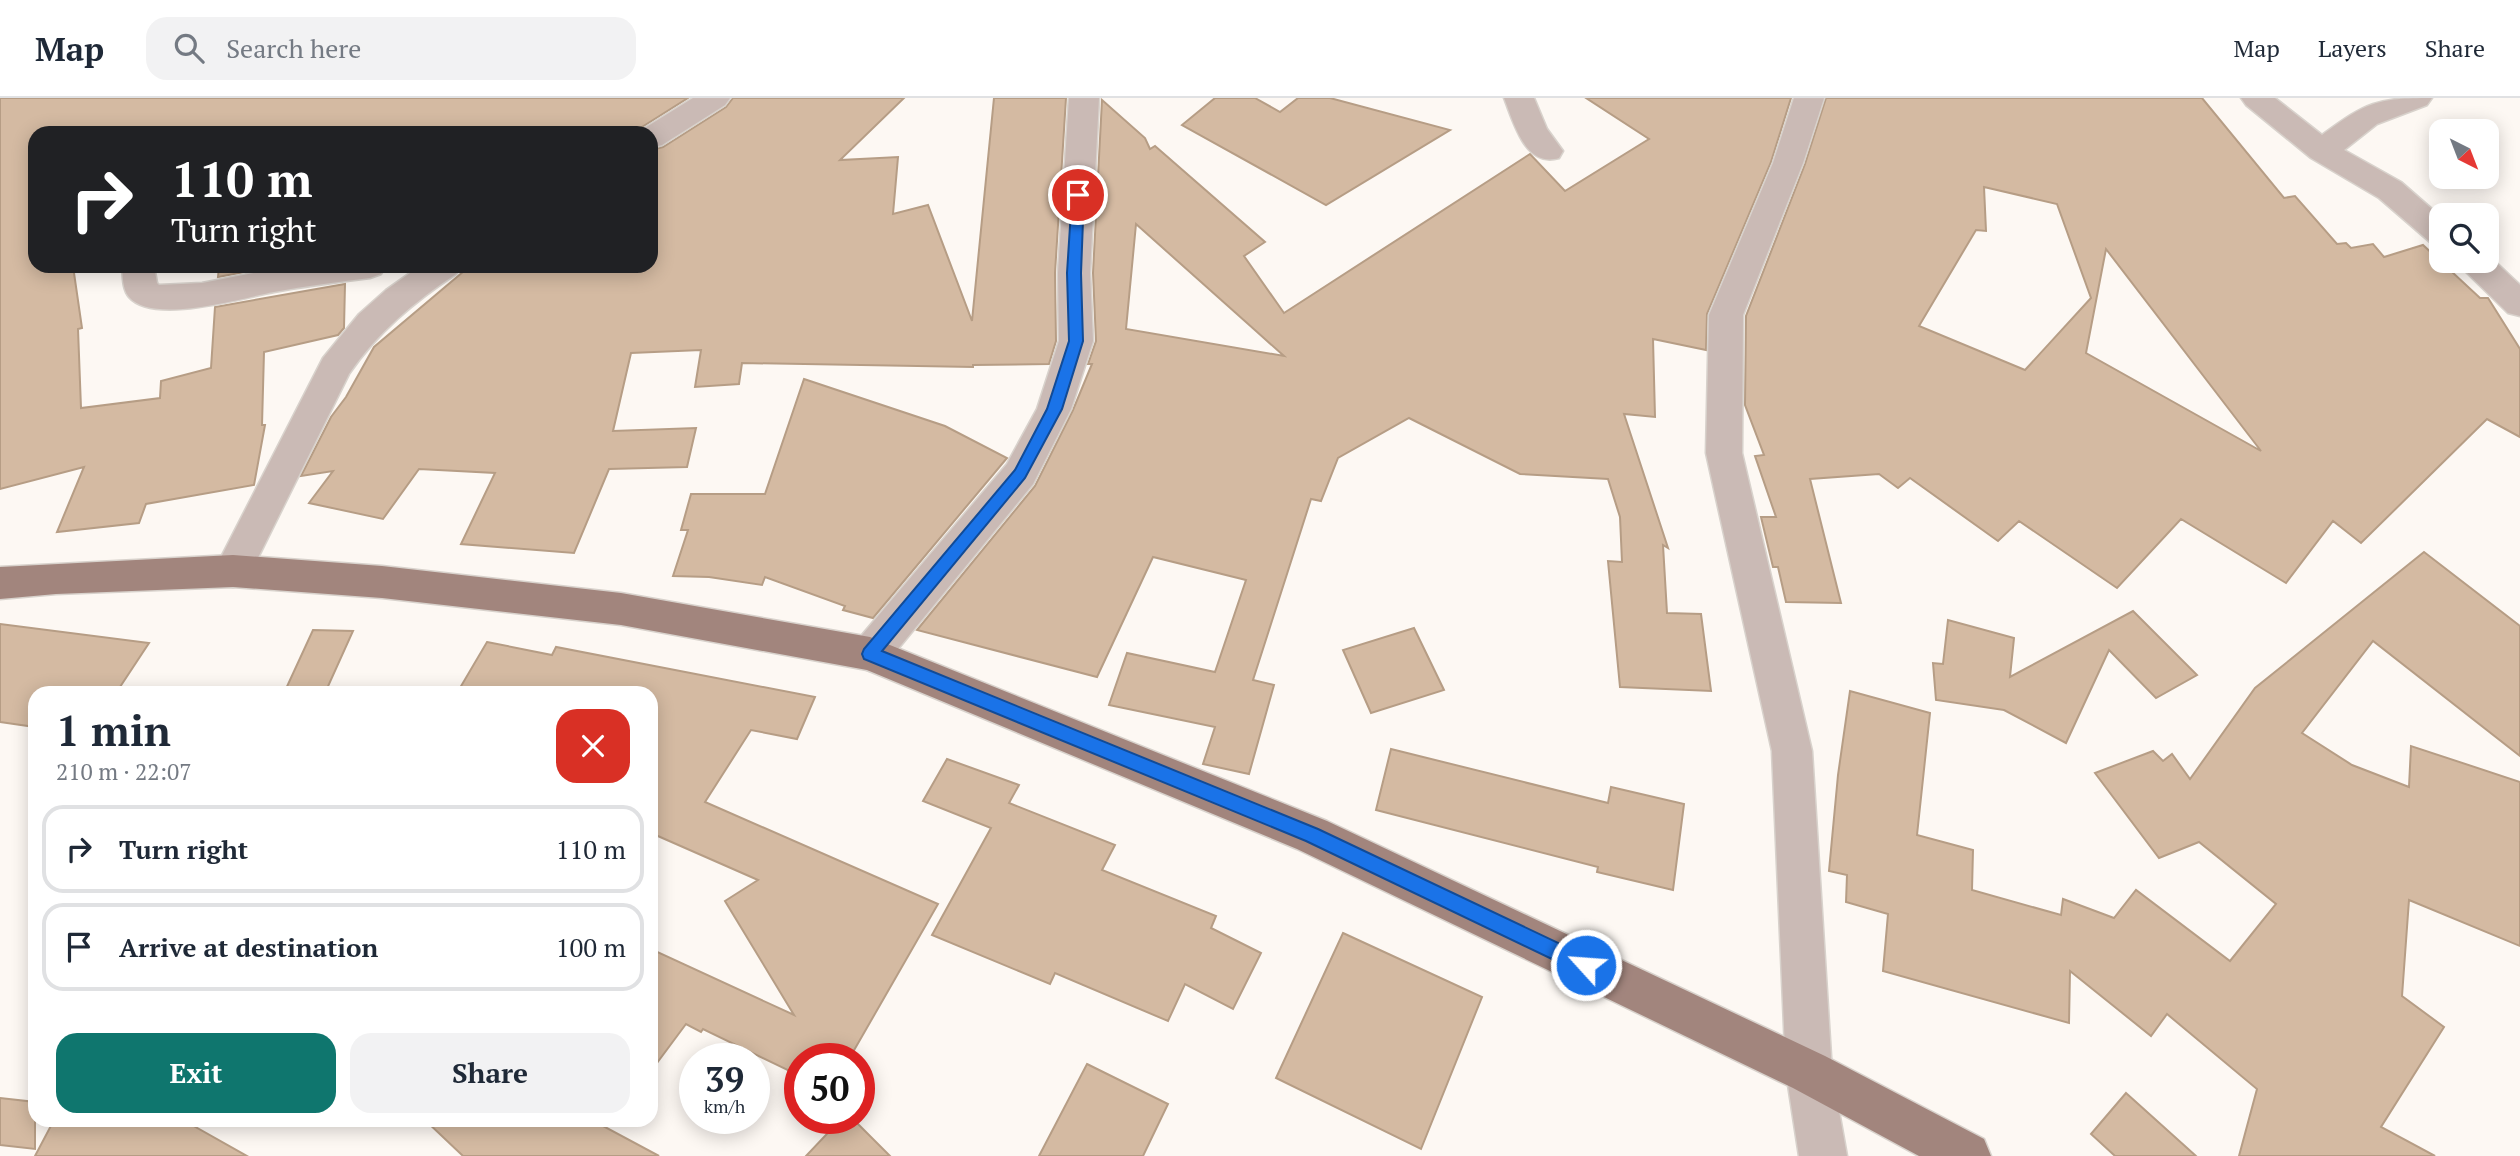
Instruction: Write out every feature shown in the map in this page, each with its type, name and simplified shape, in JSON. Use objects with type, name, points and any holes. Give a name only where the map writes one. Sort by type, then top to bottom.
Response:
[{"type":"main road","points":[[0,583],[56,578],[233,571],[382,582],[621,609],[870,654],[1312,835],[1810,1072],[1966,1156]]},
{"type":"street","points":[[658,134],[715,98]]},
{"type":"street","points":[[870,654],[1020,474],[1054,409],[1076,341],[1074,260],[1084,98]]},
{"type":"street","points":[[1519,98],[1533,133],[1548,151]]},
{"type":"street","points":[[1809,98],[1788,163],[1726,316],[1724,453],[1792,751],[1810,1072],[1823,1156]]},
{"type":"street","points":[[2256,98],[2322,151],[2389,191],[2429,224]]},
{"type":"street","points":[[2322,151],[2366,117],[2417,98]]},
{"type":"street","points":[[139,273],[141,289],[155,297],[202,295],[322,273]]},
{"type":"street","points":[[233,571],[335,367],[353,340],[379,311],[435,273]]},
{"type":"street","points":[[2489,273],[2520,304]]},
{"type":"building","points":[[0,98],[688,98],[644,126],[28,126],[28,273],[74,273],[82,328],[78,329],[81,408],[160,398],[161,381],[211,368],[215,307],[345,284],[344,328],[338,335],[264,352],[262,425],[265,425],[254,485],[146,504],[139,523],[57,532],[84,467],[0,489]]},
{"type":"building","points":[[733,98],[904,98],[840,160],[898,157],[893,214],[928,205],[972,321],[994,98],[1066,98],[1055,273],[1056,341],[1049,364],[973,367],[742,363],[739,384],[695,387],[701,350],[631,353],[613,431],[696,428],[687,467],[609,469],[574,553],[461,544],[495,473],[419,469],[383,519],[309,503],[333,471],[301,476],[331,417],[346,397],[374,347],[462,273],[658,273],[658,148],[726,107]]},
{"type":"building","points":[[1215,98],[1255,98],[1280,112],[1298,98],[1330,98],[1450,130],[1326,205],[1182,125]]},
{"type":"building","points":[[1586,98],[1791,98],[1771,162],[1707,314],[1706,350],[1653,339],[1655,417],[1624,414],[1668,548],[1663,545],[1667,613],[1701,614],[1711,691],[1620,687],[1608,561],[1622,562],[1620,517],[1608,479],[1520,474],[1409,418],[1338,458],[1321,501],[1311,499],[1253,680],[1274,685],[1249,774],[1203,764],[1215,727],[1109,705],[1127,653],[1215,672],[1246,580],[1153,557],[1097,677],[917,630],[1035,486],[1073,410],[1092,364],[1088,364],[1096,341],[1093,273],[1102,100],[1145,138],[1150,149],[1155,146],[1265,242],[1244,256],[1284,313],[1530,154],[1565,191],[1649,139]],"holes":[[[1136,224],[1284,356],[1126,329]]]},
{"type":"building","points":[[1826,98],[2202,98],[2284,198],[2295,196],[2337,244],[2346,243],[2351,248],[2373,244],[2384,257],[2423,245],[2429,251],[2429,273],[2453,273],[2480,298],[2488,298],[2520,349],[2520,437],[2487,419],[2361,543],[2333,521],[2286,583],[2181,519],[2117,588],[2019,521],[1998,541],[1910,478],[1898,488],[1879,474],[1810,479],[1841,603],[1786,602],[1778,567],[1773,567],[1761,517],[1776,517],[1755,456],[1764,455],[1745,405],[1746,316],[1805,164]],"holes":[[[1984,187],[2057,204],[2091,298],[2025,370],[1919,326],[1976,230],[1986,231]],[[2106,249],[2261,451],[2086,353]]]},
{"type":"building","points":[[218,273],[239,273],[218,277]]},
{"type":"building","points":[[804,379],[945,426],[1007,458],[873,618],[843,610],[845,606],[765,577],[762,585],[709,577],[673,576],[688,530],[681,530],[691,494],[765,494]]},
{"type":"building","points":[[2424,552],[2520,626],[2520,756],[2373,641],[2302,733],[2352,765],[2409,787],[2411,746],[2520,782],[2520,946],[2409,900],[2402,996],[2444,1027],[2381,1127],[2435,1156],[2239,1156],[2257,1089],[2167,1014],[2151,1036],[2070,971],[2069,1023],[1883,971],[1888,914],[1846,902],[1847,875],[1829,871],[1838,775],[1850,691],[1930,713],[1917,835],[1973,850],[1972,890],[2061,915],[2063,899],[2114,918],[2136,890],[2230,961],[2276,904],[2199,842],[2159,858],[2095,773],[2153,751],[2163,761],[2172,754],[2190,779],[2255,688]]},
{"type":"building","points":[[2133,611],[2197,675],[2156,698],[2109,650],[2066,743],[2004,710],[1936,700],[1933,663],[1943,664],[1948,620],[2014,638],[2010,677]]},
{"type":"building","points":[[0,624],[149,643],[121,686],[28,686],[28,726],[0,722]]},
{"type":"building","points":[[1414,628],[1444,690],[1371,713],[1343,650]]},
{"type":"building","points":[[313,630],[353,631],[328,686],[287,686]]},
{"type":"building","points":[[487,642],[552,655],[556,647],[815,697],[797,739],[751,730],[705,802],[938,904],[858,1043],[784,1043],[784,1068],[770,1061],[770,1043],[732,1043],[686,1024],[658,1062],[658,952],[794,1015],[725,901],[758,880],[658,836],[658,686],[461,686]]},
{"type":"building","points":[[1391,749],[1608,803],[1611,787],[1684,804],[1673,890],[1597,872],[1598,867],[1376,810]]},
{"type":"building","points":[[947,759],[1019,785],[1009,803],[1115,845],[1102,870],[1216,916],[1211,928],[1261,953],[1233,1009],[1185,984],[1168,1021],[1055,973],[1050,984],[932,935],[991,828],[923,801]]},
{"type":"building","points":[[1343,933],[1482,997],[1421,1149],[1276,1078]]},
{"type":"building","points":[[1087,1064],[1168,1104],[1143,1156],[1039,1156]]},
{"type":"building","points":[[2126,1093],[2196,1156],[2115,1156],[2091,1134]]},
{"type":"building","points":[[0,1098],[28,1101],[28,1127],[35,1127],[35,1149],[0,1145]]},
{"type":"building","points":[[50,1127],[195,1127],[247,1156],[35,1156]]},
{"type":"building","points":[[432,1127],[605,1127],[659,1156],[463,1156]]},
{"type":"building","points":[[827,1134],[868,1134],[890,1156],[806,1156]]},
{"type":"route","points":[[1078,195],[1074,273],[1076,341],[1054,409],[1020,474],[870,654],[1312,835],[1586,965]]}]
